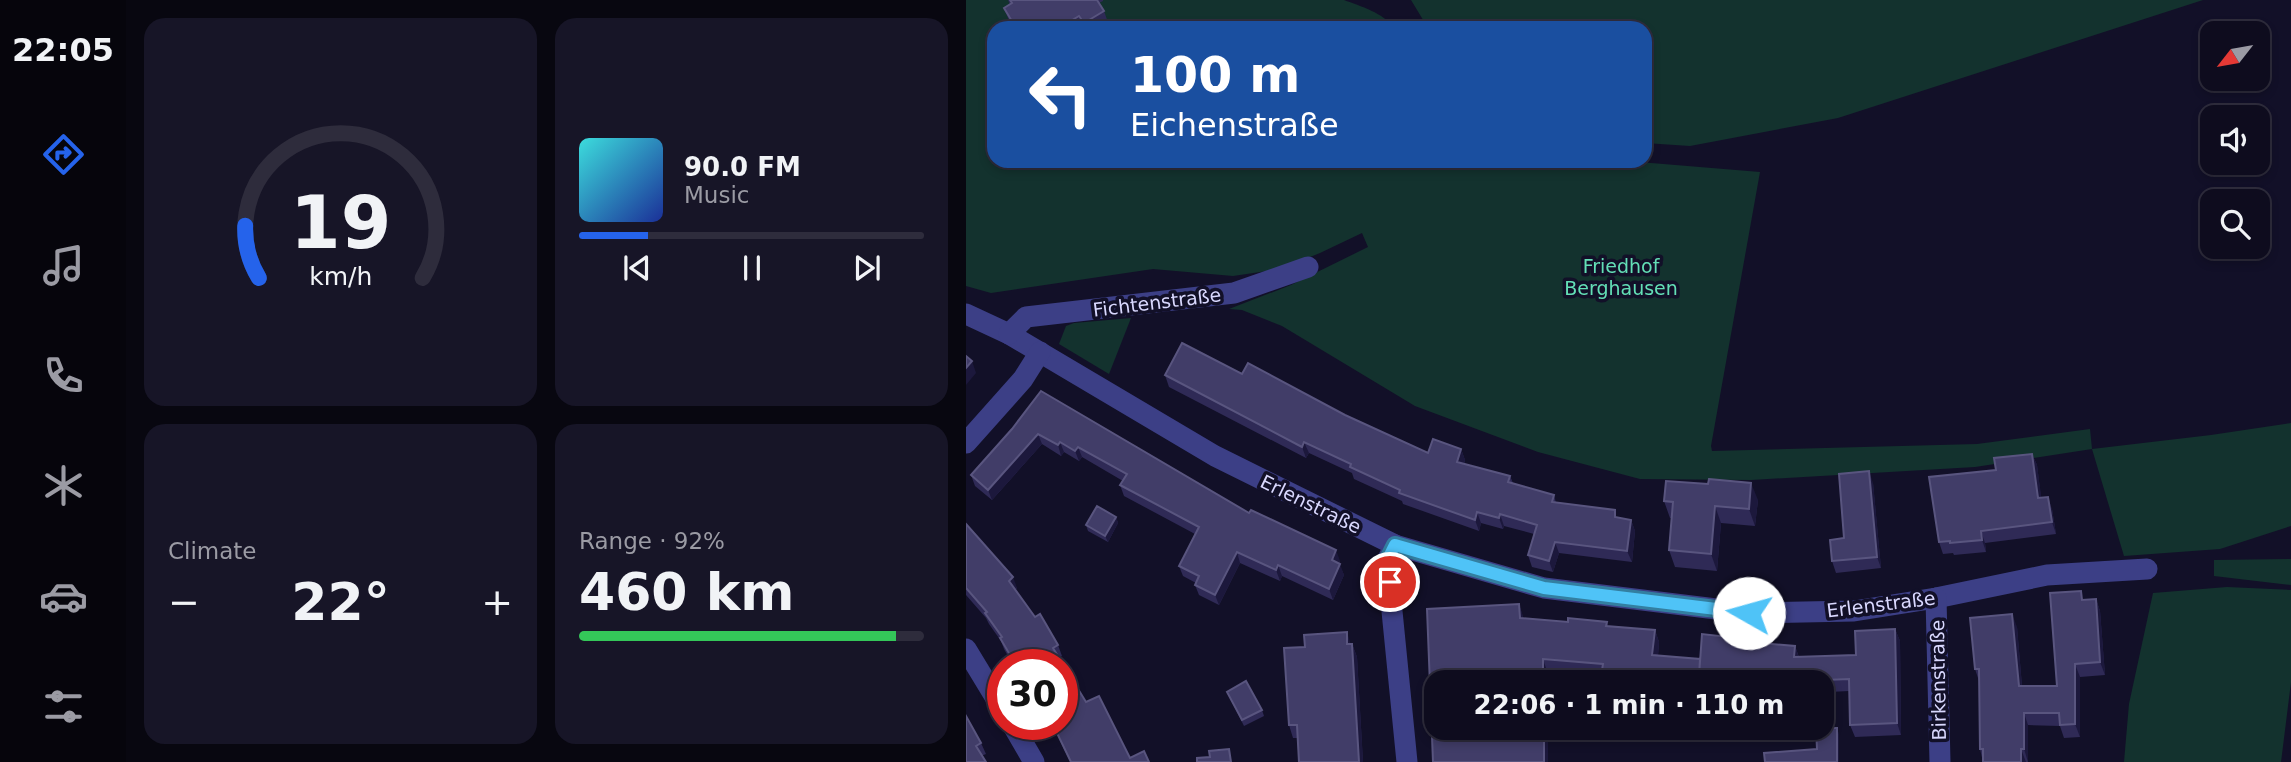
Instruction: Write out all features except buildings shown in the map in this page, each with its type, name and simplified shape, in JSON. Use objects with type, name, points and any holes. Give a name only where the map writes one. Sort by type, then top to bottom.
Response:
[{"type":"street","name":"Fichtenstraße","points":[[1009,334],[1026,317],[1234,293],[1308,267]]},
{"type":"street","name":"Erlenstraße","points":[[966,314],[1009,334],[1215,456],[1395,545],[1544,588],[1749,613],[1854,611],[1936,598],[2047,575],[2147,569]]},
{"type":"street","points":[[966,443],[1023,379],[1040,352]]},
{"type":"street","points":[[1395,545],[1387,561],[1407,762]]},
{"type":"street","name":"Birkenstraße","points":[[1936,598],[1940,762]]},
{"type":"street","points":[[966,649],[987,684]]},
{"type":"street","points":[[1021,740],[1034,762]]},
{"type":"green space","name":"Friedhof Berghausen","points":[[966,0],[1344,0],[1378,14],[1387,21],[987,21],[987,168],[1652,168],[1652,163],[1760,172],[1712,451],[1977,444],[2090,429],[2092,449],[1975,467],[1751,480],[1640,479],[1538,452],[1415,406],[1282,326],[1242,310],[1229,309],[1291,285],[1368,247],[1362,233],[1280,269],[1233,276],[1153,269],[991,293],[966,286]]},
{"type":"green space","points":[[1411,0],[2203,0],[1838,118],[1690,146],[1652,143],[1652,21],[1424,21]]},
{"type":"green space","points":[[1131,318],[1109,374],[1059,344],[1066,326],[1074,323]]},
{"type":"green space","points":[[2291,423],[2291,526],[2220,549],[2124,556],[2092,449]]},
{"type":"green space","points":[[2291,559],[2291,585],[2214,576],[2214,560]]},
{"type":"green space","points":[[2227,587],[2291,590],[2291,682],[2281,762],[2124,762],[2129,704],[2153,593]]},
{"type":"route","points":[[1390,582],[1387,561],[1395,545],[1544,588],[1749,613]]}]
